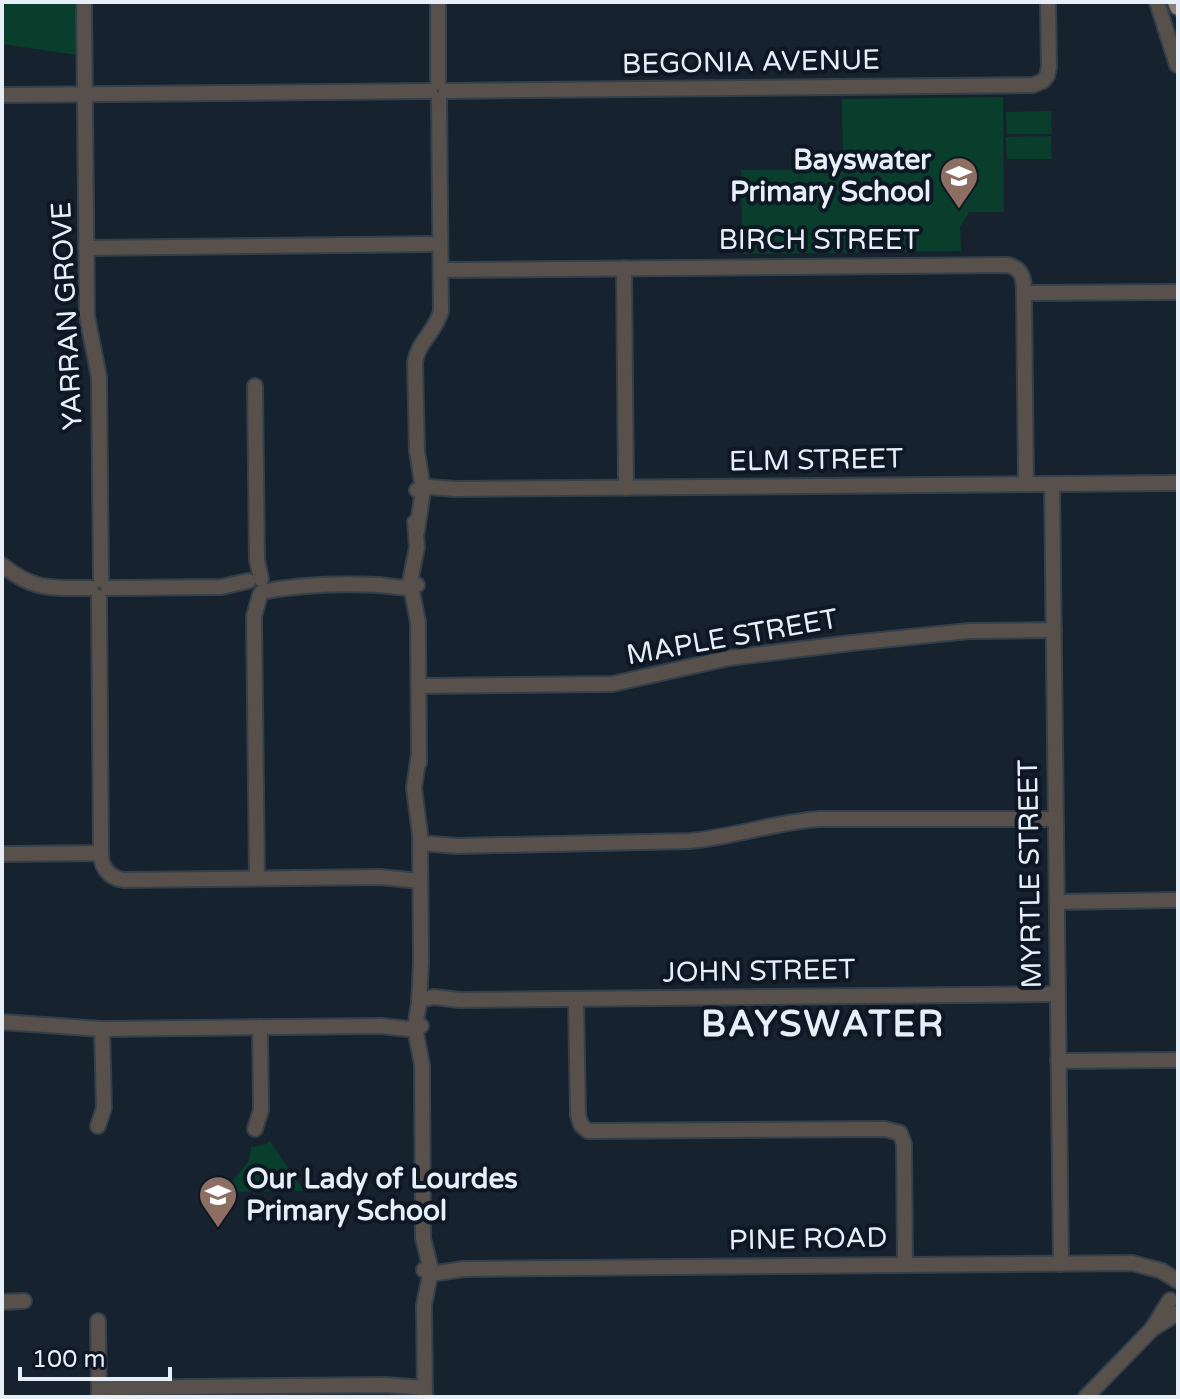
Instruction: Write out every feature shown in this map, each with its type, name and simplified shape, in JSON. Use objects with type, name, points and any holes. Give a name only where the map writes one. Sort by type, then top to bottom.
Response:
[{"type":"street","name":"YARRAN GROVE","points":[[84,2],[87,316],[99,377],[101,853]]},
{"type":"street","points":[[98,1321],[99,1392],[385,1385],[425,1389],[421,1289],[428,1270],[421,1252],[422,1065],[418,1025],[425,1000],[421,963],[420,877],[423,808],[419,754],[418,622],[421,603],[412,585],[420,566],[413,509],[421,490],[413,469],[417,451],[415,362],[421,344],[440,317],[438,2]]},
{"type":"street","name":"BEGONIA AVENUE","points":[[2,95],[1033,85],[1043,81],[1049,71],[1048,2]]},
{"type":"street","points":[[1157,2],[1177,65]]},
{"type":"street","points":[[86,248],[440,244]]},
{"type":"street","name":"BIRCH STREET","points":[[441,270],[1008,265],[1018,268],[1022,274],[1024,293]]},
{"type":"street","points":[[624,268],[626,488]]},
{"type":"street","points":[[1026,484],[1024,293],[1178,292]]},
{"type":"street","points":[[255,386],[257,877]]},
{"type":"street","name":"ELM STREET","points":[[421,490],[1178,483]]},
{"type":"street","name":"MYRTLE STREET","points":[[1052,484],[1061,1264]]},
{"type":"street","points":[[2,565],[19,578],[39,587],[412,585]]},
{"type":"street","name":"MAPLE STREET","points":[[419,686],[612,684],[729,658],[851,643],[969,631],[1054,630]]},
{"type":"street","points":[[420,843],[457,846],[690,841],[719,838],[792,821],[819,819],[1056,819]]},
{"type":"street","points":[[2,854],[101,853],[104,868],[119,879],[420,877]]},
{"type":"street","points":[[1057,902],[1178,900]]},
{"type":"street","name":"JOHN STREET","points":[[425,1000],[1058,994]]},
{"type":"street","points":[[576,999],[578,1115],[581,1125],[588,1131],[885,1129],[900,1133],[904,1144],[905,1264]]},
{"type":"street","points":[[2,1022],[102,1029],[418,1025]]},
{"type":"street","points":[[255,1129],[262,1103],[260,1027]]},
{"type":"street","points":[[98,1126],[104,1108],[102,1029]]},
{"type":"street","points":[[1058,1061],[1178,1060]]},
{"type":"street","name":"PINE ROAD","points":[[428,1270],[1132,1263],[1162,1271],[1175,1298]]},
{"type":"street","points":[[1086,1397],[1152,1329],[1175,1298]]},
{"type":"street","points":[[2,1302],[24,1301]]},
{"type":"green space","points":[[2,2],[84,2],[84,56],[2,44]]},
{"type":"green space","points":[[1003,97],[1004,212],[969,212],[960,227],[961,251],[742,254],[741,170],[843,169],[842,99]]},
{"type":"green space","points":[[1051,111],[1052,134],[1007,134],[1006,112]]},
{"type":"green space","points":[[1051,136],[1052,159],[1007,159],[1006,137]]},
{"type":"green space","points":[[270,1141],[304,1191],[223,1192],[249,1161],[251,1147]]},
{"type":"place","name":"Bayswater Primary School","points":[[959,210]]},
{"type":"place","name":"Our Lady of Lourdes Primary School","points":[[218,1229]]},
{"type":"district","name":"BAYSWATER","points":[[823,1024]]}]
